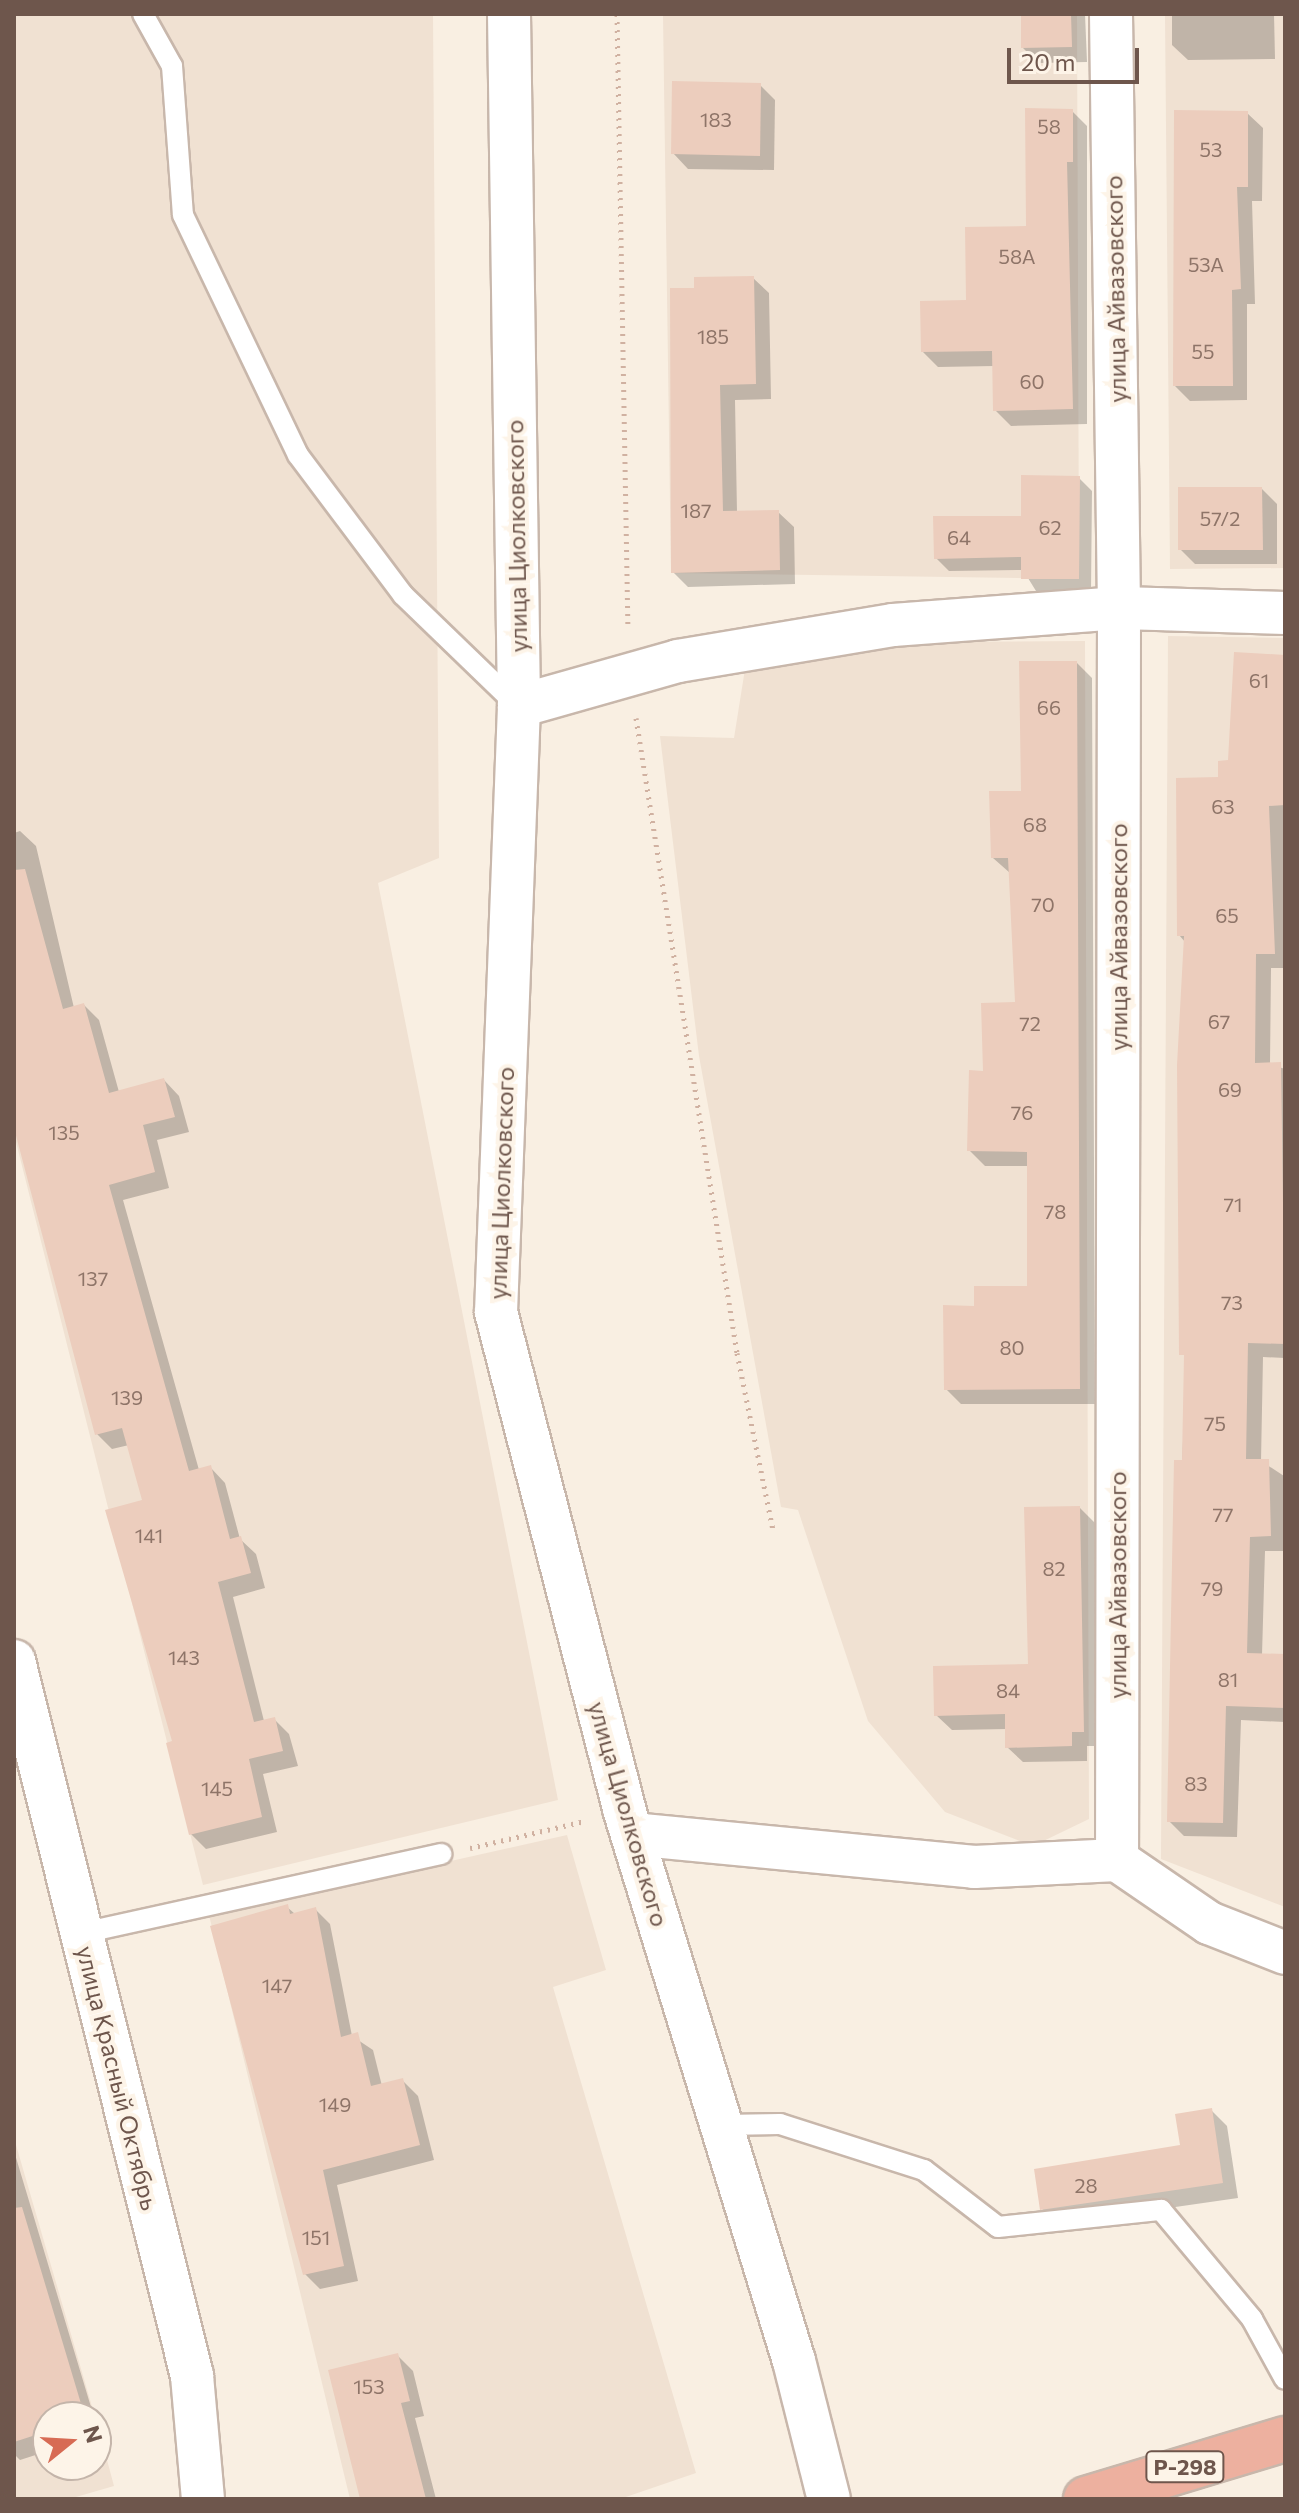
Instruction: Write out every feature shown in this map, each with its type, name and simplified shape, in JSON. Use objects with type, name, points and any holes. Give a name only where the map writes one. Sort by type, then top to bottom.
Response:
[{"type":"highway","name":"Р-298","points":[[1086,2499],[1285,2439]]},
{"type":"street","name":"улица Циолковского","points":[[509,14],[519,706],[496,1312],[628,1823],[724,2125],[829,2499]]},
{"type":"street","name":"улица Айвазовского","points":[[1111,14],[1119,608],[1117,1860]]},
{"type":"street","points":[[519,706],[629,675],[893,625],[1119,608],[1285,613]]},
{"type":"street","name":"улица Красный Октябрь","points":[[14,1661],[192,2376],[203,2499]]},
{"type":"street","points":[[628,1823],[974,1867],[1117,1860],[1209,1923],[1285,1953]]},
{"type":"lane","points":[[143,14],[172,66],[183,215],[298,455],[403,595],[519,706]]},
{"type":"lane","points":[[82,1933],[441,1854]]},
{"type":"lane","points":[[724,2125],[780,2124],[924,2170],[998,2227],[1161,2210],[1252,2319],[1285,2379]]},
{"type":"path","points":[[617,14],[629,675],[737,1353],[773,1530]]},
{"type":"path","points":[[441,1854],[628,1823]]},
{"type":"shaded area","points":[[14,14],[433,14],[439,858],[378,883],[558,1800],[203,1885],[14,1134]]},
{"type":"shaded area","points":[[663,14],[1077,14],[1079,579],[671,573]]},
{"type":"shaded area","points":[[1165,14],[1285,14],[1285,568],[1170,569]]},
{"type":"shaded area","points":[[1168,636],[1285,638],[1285,1907],[1161,1859]]},
{"type":"shaded area","points":[[1085,641],[1089,1819],[1033,1846],[945,1812],[868,1721],[798,1510],[781,1507],[699,1056],[660,736],[734,738],[745,669],[908,642]]},
{"type":"shaded area","points":[[567,1835],[606,1970],[553,1987],[696,2473],[620,2499],[350,2499],[209,1915]]},
{"type":"shaded area","points":[[14,2138],[90,2401],[32,2401],[32,2481],[112,2481],[112,2479],[114,2486],[69,2499],[14,2499]]},
{"type":"building","points":[[1021,14],[1071,14],[1072,47],[1021,48]]},
{"type":"building","points":[[672,81],[761,83],[760,156],[671,154]]},
{"type":"building","points":[[1025,108],[1073,109],[1073,162],[1067,162],[1073,409],[993,411],[992,351],[921,352],[920,301],[966,300],[965,227],[1026,226]]},
{"type":"building","points":[[1174,110],[1248,111],[1248,187],[1237,187],[1241,289],[1232,290],[1233,386],[1173,386]]},
{"type":"building","points":[[754,276],[756,384],[720,385],[723,511],[779,510],[780,570],[671,573],[670,288],[694,288],[694,277]]},
{"type":"building","points":[[1021,475],[1080,476],[1079,579],[1021,579],[1021,557],[934,559],[933,516],[1021,516]]},
{"type":"building","points":[[1178,487],[1262,487],[1263,550],[1178,550]]},
{"type":"building","points":[[1234,652],[1285,655],[1285,805],[1269,806],[1275,954],[1256,954],[1255,1063],[1281,1062],[1285,1344],[1248,1343],[1246,1459],[1269,1459],[1271,1536],[1250,1537],[1247,1653],[1285,1654],[1285,1708],[1226,1706],[1223,1823],[1167,1822],[1174,1460],[1182,1460],[1184,1355],[1179,1355],[1177,1065],[1184,936],[1177,936],[1176,778],[1218,777],[1218,761],[1228,760]]},
{"type":"building","points":[[1019,661],[1077,661],[1080,1389],[944,1390],[943,1305],[974,1306],[974,1286],[1027,1286],[1027,1152],[967,1151],[969,1070],[983,1071],[981,1003],[1015,1002],[1008,858],[991,858],[989,791],[1021,791]]},
{"type":"building","points":[[25,869],[63,1009],[84,1003],[109,1093],[164,1078],[175,1117],[143,1125],[155,1172],[109,1185],[189,1471],[211,1465],[230,1539],[241,1536],[251,1573],[218,1582],[254,1722],[275,1717],[283,1751],[249,1759],[262,1817],[189,1835],[166,1743],[172,1741],[105,1510],[142,1500],[122,1428],[95,1435],[14,1128],[14,870]]},
{"type":"building","points":[[1080,1506],[1084,1732],[1072,1732],[1072,1746],[1005,1748],[1005,1714],[934,1716],[933,1666],[1028,1664],[1024,1507]]},
{"type":"building","points":[[288,1904],[290,1914],[316,1907],[341,2037],[358,2032],[371,2086],[403,2078],[420,2145],[323,2170],[344,2266],[303,2275],[210,1926]]},
{"type":"building","points":[[1212,2108],[1223,2183],[1040,2210],[1034,2169],[1180,2145],[1175,2114]]},
{"type":"building","points":[[22,2207],[80,2401],[32,2401],[32,2436],[14,2442],[14,2208]]},
{"type":"building","points":[[398,2353],[410,2401],[401,2403],[426,2499],[360,2499],[328,2370]]}]
